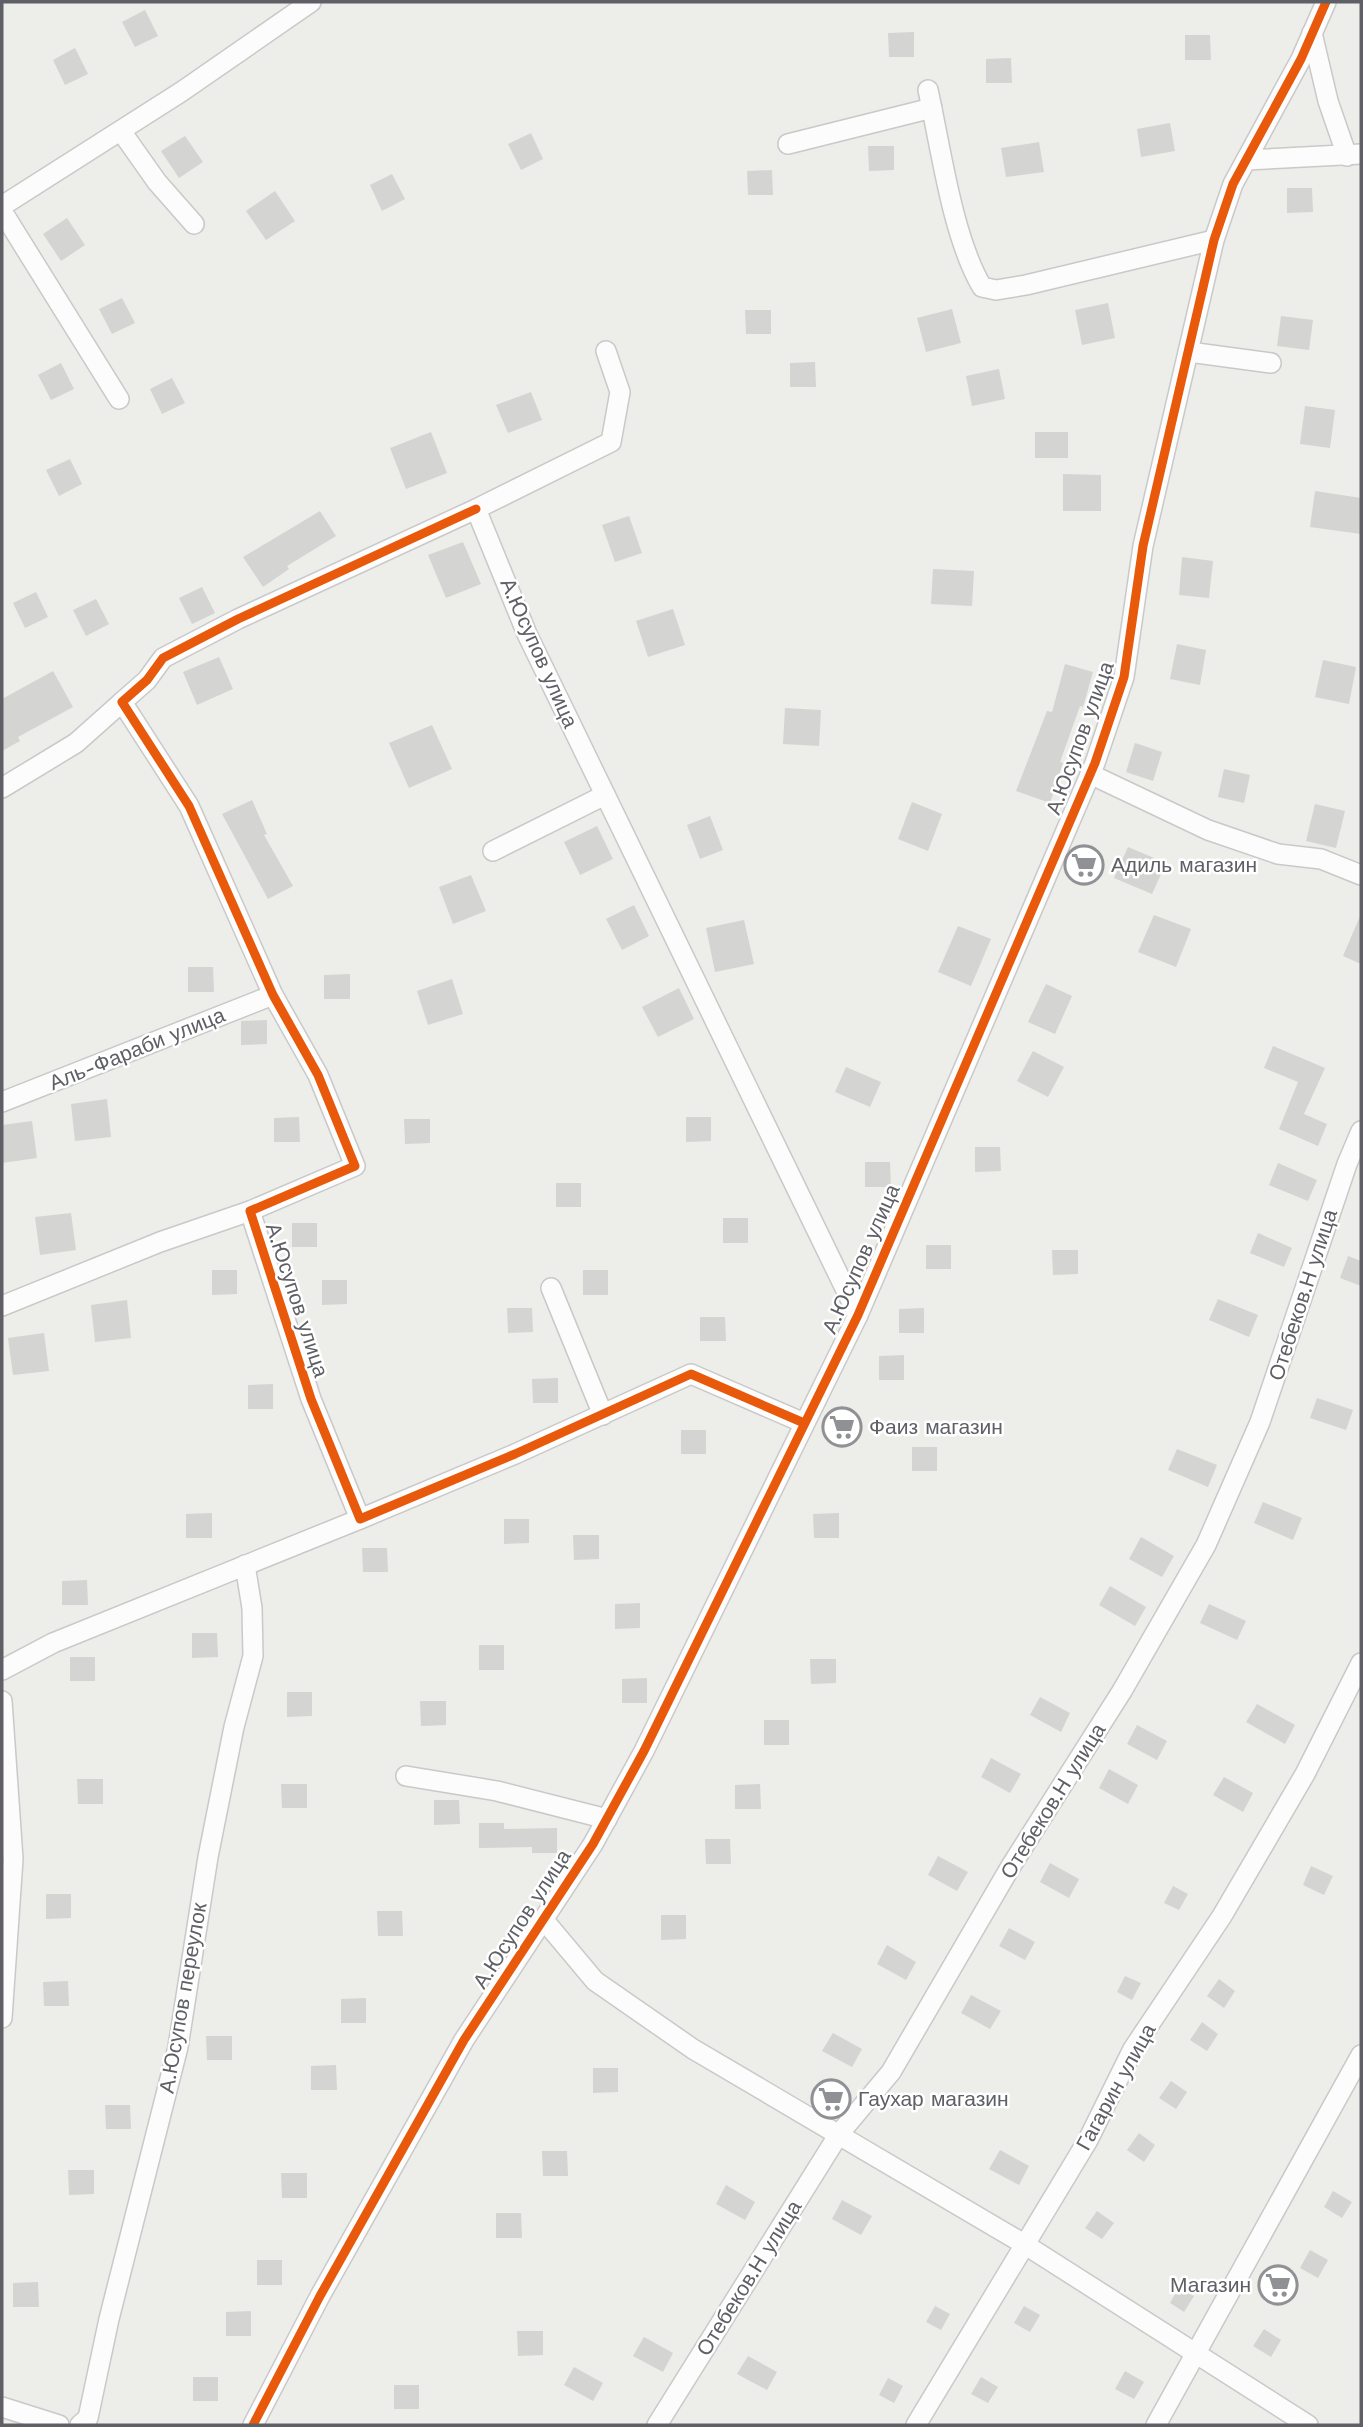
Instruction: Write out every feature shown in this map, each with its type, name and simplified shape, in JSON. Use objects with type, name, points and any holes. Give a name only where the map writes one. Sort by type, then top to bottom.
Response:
[{"type":"street","points":[[119,399],[2,209],[311,2]]},
{"type":"street","name":"А.Юсупов улица","points":[[253,2425],[320,2296],[464,2040],[607,1819],[644,1752],[858,1315],[1090,774],[1124,677],[1143,546],[1214,240],[1233,184],[1326,2]]},
{"type":"street","points":[[1246,160],[1354,155],[1328,101],[1312,33]]},
{"type":"street","points":[[788,144],[930,99],[972,271],[982,286],[996,290],[1214,240]]},
{"type":"street","points":[[121,131],[158,182],[194,224]]},
{"type":"street","points":[[2,788],[76,743],[147,680],[163,657],[611,442],[620,392],[606,351]]},
{"type":"street","points":[[1189,352],[1271,362]]},
{"type":"street","name":"А.Юсупов улица","points":[[476,509],[527,634],[858,1315]]},
{"type":"street","name":"А.Юсупов улица","points":[[122,702],[189,806],[273,995],[318,1075],[355,1166],[250,1211],[311,1399],[360,1519]]},
{"type":"street","points":[[1090,774],[1208,830],[1278,854],[1321,859],[1361,875]]},
{"type":"street","points":[[493,851],[605,795]]},
{"type":"street","name":"Аль-Фараби улица","points":[[2,1102],[273,995]]},
{"type":"street","name":"Отебеков.Н улица","points":[[657,2425],[839,2134],[891,2072],[1011,1866],[1122,1691],[1206,1545],[1260,1422],[1361,1131]]},
{"type":"street","points":[[2,1306],[160,1242],[250,1211]]},
{"type":"street","points":[[551,1288],[603,1415]]},
{"type":"street","points":[[2,1670],[53,1643],[360,1519],[603,1415],[691,1374],[804,1423]]},
{"type":"street","name":"А.Юсупов переулок","points":[[80,2425],[89,2418],[109,2319],[178,2047],[208,1857],[234,1727],[253,1656],[252,1608],[245,1565]]},
{"type":"street","name":"Гагарин улица","points":[[916,2425],[1088,2140],[1133,2049],[1222,1916],[1299,1785],[1360,1671]]},
{"type":"street","points":[[2,1701],[13,1859],[2,2018]]},
{"type":"street","points":[[406,1776],[497,1791],[607,1819]]},
{"type":"street","points":[[543,1919],[595,1981],[693,2049],[1024,2244],[1308,2425]]},
{"type":"street","points":[[1156,2425],[1361,2055]]},
{"type":"street","points":[[2,2407],[59,2425]]},
{"type":"building","points":[[145,10],[158,36],[135,47],[122,22]]},
{"type":"building","points":[[914,32],[914,57],[889,57],[888,33]]},
{"type":"building","points":[[1185,35],[1210,35],[1211,60],[1185,60]]},
{"type":"building","points":[[75,48],[88,74],[65,85],[53,60]]},
{"type":"building","points":[[1011,58],[1012,83],[986,83],[986,59]]},
{"type":"building","points":[[1170,123],[1175,151],[1141,157],[1137,129]]},
{"type":"building","points":[[531,133],[543,159],[521,170],[508,144]]},
{"type":"building","points":[[185,136],[203,162],[179,178],[161,151]]},
{"type":"building","points":[[1039,142],[1044,172],[1006,177],[1001,148]]},
{"type":"building","points":[[868,146],[894,146],[894,170],[869,171]]},
{"type":"building","points":[[772,170],[773,195],[748,195],[747,171]]},
{"type":"building","points":[[392,174],[405,199],[382,211],[370,185]]},
{"type":"building","points":[[1287,188],[1312,188],[1313,212],[1287,213]]},
{"type":"building","points":[[275,191],[295,221],[266,240],[246,211]]},
{"type":"building","points":[[67,218],[85,245],[61,261],[43,234]]},
{"type":"building","points":[[122,298],[135,323],[112,334],[99,309]]},
{"type":"building","points":[[1108,303],[1115,338],[1082,345],[1075,310]]},
{"type":"building","points":[[952,309],[961,343],[926,352],[917,318]]},
{"type":"building","points":[[745,310],[771,310],[771,334],[746,334]]},
{"type":"building","points":[[1281,316],[1313,320],[1309,350],[1277,346]]},
{"type":"building","points":[[815,362],[816,387],[790,387],[790,363]]},
{"type":"building","points":[[61,363],[74,389],[51,400],[38,375]]},
{"type":"building","points":[[999,369],[1005,399],[972,406],[966,376]]},
{"type":"building","points":[[172,378],[185,403],[162,414],[150,389]]},
{"type":"building","points":[[531,392],[542,420],[508,433],[496,405]]},
{"type":"building","points":[[1305,406],[1335,410],[1330,448],[1300,444]]},
{"type":"building","points":[[431,432],[447,473],[406,489],[390,448]]},
{"type":"building","points":[[1035,432],[1068,432],[1068,458],[1035,458]]},
{"type":"building","points":[[70,459],[82,484],[59,496],[46,470]]},
{"type":"building","points":[[1063,474],[1101,475],[1101,511],[1063,511]]},
{"type":"building","points":[[1315,491],[1361,498],[1361,534],[1310,527]]},
{"type":"building","points":[[320,511],[336,536],[287,566],[289,569],[263,587],[243,557]]},
{"type":"building","points":[[629,516],[642,553],[615,562],[602,525]]},
{"type":"building","points":[[463,542],[481,584],[446,598],[428,555]]},
{"type":"building","points":[[1182,557],[1213,561],[1209,598],[1179,595]]},
{"type":"building","points":[[933,569],[974,571],[972,606],[931,604]]},
{"type":"building","points":[[202,587],[215,613],[192,624],[179,598]]},
{"type":"building","points":[[36,592],[48,617],[25,628],[13,603]]},
{"type":"building","points":[[96,599],[109,624],[86,636],[73,610]]},
{"type":"building","points":[[673,609],[685,645],[648,657],[636,621]]},
{"type":"building","points":[[1177,644],[1206,650],[1200,685],[1170,679]]},
{"type":"building","points":[[219,657],[233,689],[197,705],[183,672]]},
{"type":"building","points":[[1323,660],[1356,667],[1349,704],[1315,697]]},
{"type":"building","points":[[1065,664],[1093,672],[1083,707],[1080,706],[1060,762],[1063,763],[1050,803],[1016,791],[1047,711],[1052,712]]},
{"type":"building","points":[[53,671],[73,707],[18,737],[20,741],[2,751],[2,699]]},
{"type":"building","points":[[785,708],[821,710],[819,746],[783,744]]},
{"type":"building","points":[[432,725],[452,769],[409,788],[389,743]]},
{"type":"building","points":[[1135,743],[1162,752],[1153,781],[1126,772]]},
{"type":"building","points":[[1224,769],[1250,775],[1244,803],[1218,797]]},
{"type":"building","points":[[252,800],[267,834],[264,835],[293,886],[268,899],[222,814]]},
{"type":"building","points":[[912,802],[942,814],[928,851],[898,839]]},
{"type":"building","points":[[1315,804],[1345,811],[1336,848],[1306,841]]},
{"type":"building","points":[[710,816],[723,850],[700,859],[687,825]]},
{"type":"building","points":[[597,826],[613,859],[580,875],[564,842]]},
{"type":"building","points":[[1128,847],[1166,863],[1152,894],[1114,878]]},
{"type":"building","points":[[471,875],[486,911],[453,924],[439,887]]},
{"type":"building","points":[[634,905],[649,936],[622,950],[606,919]]},
{"type":"building","points":[[1361,914],[1361,964],[1343,956]]},
{"type":"building","points":[[1154,915],[1191,929],[1176,967],[1138,952]]},
{"type":"building","points":[[744,920],[754,964],[715,972],[706,928]]},
{"type":"building","points":[[958,926],[991,939],[971,986],[938,972]]},
{"type":"building","points":[[188,967],[213,967],[214,992],[188,992]]},
{"type":"building","points":[[350,974],[350,999],[324,999],[324,975]]},
{"type":"building","points":[[452,979],[463,1014],[428,1025],[417,991]]},
{"type":"building","points":[[1046,984],[1072,996],[1055,1034],[1028,1022]]},
{"type":"building","points":[[679,988],[694,1019],[658,1037],[642,1007]]},
{"type":"building","points":[[267,1020],[267,1044],[241,1045],[241,1021]]},
{"type":"building","points":[[1273,1046],[1325,1068],[1304,1114],[1327,1124],[1318,1146],[1279,1129],[1298,1082],[1264,1068]]},
{"type":"building","points":[[1033,1051],[1064,1067],[1048,1097],[1017,1081]]},
{"type":"building","points":[[846,1067],[881,1082],[870,1107],[835,1092]]},
{"type":"building","points":[[107,1099],[111,1137],[75,1141],[71,1104]]},
{"type":"building","points":[[299,1117],[300,1142],[274,1142],[274,1118]]},
{"type":"building","points":[[686,1117],[711,1117],[711,1141],[686,1142]]},
{"type":"building","points":[[404,1119],[430,1119],[430,1143],[405,1144]]},
{"type":"building","points":[[32,1121],[37,1158],[2,1163],[2,1125]]},
{"type":"building","points":[[975,1147],[1000,1147],[1001,1171],[975,1172]]},
{"type":"building","points":[[865,1162],[890,1162],[891,1187],[865,1187]]},
{"type":"building","points":[[1278,1163],[1317,1180],[1308,1201],[1269,1185]]},
{"type":"building","points":[[556,1183],[581,1183],[581,1207],[556,1207]]},
{"type":"building","points":[[71,1213],[76,1250],[40,1255],[35,1217]]},
{"type":"building","points":[[723,1218],[748,1218],[748,1243],[723,1243]]},
{"type":"building","points":[[292,1223],[317,1223],[317,1247],[292,1247]]},
{"type":"building","points":[[1258,1233],[1292,1248],[1284,1267],[1250,1253]]},
{"type":"building","points":[[926,1245],[951,1245],[951,1269],[926,1269]]},
{"type":"building","points":[[1052,1250],[1078,1250],[1078,1274],[1053,1275]]},
{"type":"building","points":[[1348,1256],[1361,1261],[1361,1286],[1340,1278]]},
{"type":"building","points":[[212,1270],[237,1270],[237,1294],[212,1295]]},
{"type":"building","points":[[583,1270],[608,1270],[608,1295],[583,1295]]},
{"type":"building","points":[[322,1280],[347,1280],[347,1304],[322,1305]]},
{"type":"building","points":[[1218,1299],[1258,1315],[1249,1337],[1209,1320]]},
{"type":"building","points":[[127,1300],[131,1338],[95,1342],[91,1305]]},
{"type":"building","points":[[507,1308],[532,1308],[533,1332],[508,1333]]},
{"type":"building","points":[[924,1308],[924,1333],[899,1333],[899,1309]]},
{"type":"building","points":[[700,1317],[725,1317],[726,1341],[700,1341]]},
{"type":"building","points":[[44,1333],[49,1371],[13,1375],[8,1338]]},
{"type":"building","points":[[904,1355],[904,1380],[879,1380],[879,1356]]},
{"type":"building","points":[[558,1378],[558,1403],[533,1403],[532,1379]]},
{"type":"building","points":[[273,1384],[273,1409],[248,1409],[248,1385]]},
{"type":"building","points":[[1317,1398],[1353,1410],[1346,1430],[1310,1418]]},
{"type":"building","points":[[681,1430],[706,1430],[706,1454],[681,1454]]},
{"type":"building","points":[[912,1447],[937,1447],[937,1471],[912,1471]]},
{"type":"building","points":[[1177,1449],[1217,1465],[1208,1487],[1168,1470]]},
{"type":"building","points":[[1263,1502],[1302,1518],[1293,1540],[1254,1523]]},
{"type":"building","points":[[212,1513],[212,1538],[186,1538],[186,1514]]},
{"type":"building","points":[[839,1513],[839,1538],[814,1538],[813,1514]]},
{"type":"building","points":[[504,1519],[529,1519],[529,1543],[504,1544]]},
{"type":"building","points":[[573,1535],[599,1535],[599,1559],[574,1560]]},
{"type":"building","points":[[1141,1537],[1174,1556],[1162,1577],[1129,1559]]},
{"type":"building","points":[[362,1548],[387,1548],[388,1572],[363,1572]]},
{"type":"building","points":[[87,1580],[88,1605],[62,1605],[62,1581]]},
{"type":"building","points":[[1110,1586],[1146,1607],[1135,1626],[1099,1605]]},
{"type":"building","points":[[640,1603],[640,1628],[615,1629],[615,1604]]},
{"type":"building","points":[[1209,1604],[1246,1621],[1237,1640],[1200,1623]]},
{"type":"building","points":[[192,1633],[217,1633],[218,1657],[192,1658]]},
{"type":"building","points":[[479,1645],[504,1645],[504,1670],[479,1670]]},
{"type":"building","points":[[70,1657],[95,1657],[95,1681],[70,1681]]},
{"type":"building","points":[[810,1659],[836,1659],[836,1683],[811,1684]]},
{"type":"building","points":[[647,1678],[647,1703],[622,1703],[622,1679]]},
{"type":"building","points":[[287,1692],[312,1692],[312,1716],[287,1717]]},
{"type":"building","points":[[1040,1697],[1070,1713],[1061,1732],[1030,1715]]},
{"type":"building","points":[[420,1701],[446,1701],[446,1725],[421,1726]]},
{"type":"building","points":[[1257,1704],[1295,1725],[1285,1744],[1246,1722]]},
{"type":"building","points":[[764,1720],[789,1720],[789,1745],[764,1745]]},
{"type":"building","points":[[1137,1725],[1167,1741],[1157,1760],[1127,1744]]},
{"type":"building","points":[[991,1758],[1021,1774],[1010,1793],[981,1777]]},
{"type":"building","points":[[1109,1769],[1138,1785],[1128,1804],[1099,1788]]},
{"type":"building","points":[[1224,1777],[1253,1793],[1243,1812],[1213,1795]]},
{"type":"building","points":[[77,1779],[103,1779],[103,1804],[78,1804]]},
{"type":"building","points":[[281,1784],[307,1784],[307,1808],[282,1808]]},
{"type":"building","points":[[760,1784],[761,1809],[735,1809],[735,1785]]},
{"type":"building","points":[[434,1800],[459,1800],[460,1824],[434,1825]]},
{"type":"building","points":[[479,1823],[504,1823],[504,1829],[557,1828],[557,1853],[532,1853],[532,1847],[479,1848]]},
{"type":"building","points":[[705,1839],[730,1839],[731,1864],[706,1864]]},
{"type":"building","points":[[938,1856],[968,1872],[957,1891],[928,1875]]},
{"type":"building","points":[[1050,1863],[1079,1879],[1069,1898],[1040,1882]]},
{"type":"building","points":[[1311,1866],[1333,1876],[1324,1895],[1303,1885]]},
{"type":"building","points":[[1173,1886],[1188,1894],[1179,1910],[1164,1903]]},
{"type":"building","points":[[46,1894],[71,1894],[71,1918],[46,1919]]},
{"type":"building","points":[[377,1911],[402,1911],[403,1936],[378,1936]]},
{"type":"building","points":[[661,1915],[686,1915],[686,1939],[661,1940]]},
{"type":"building","points":[[1009,1928],[1035,1942],[1025,1960],[999,1946]]},
{"type":"building","points":[[887,1945],[916,1962],[906,1980],[877,1964]]},
{"type":"building","points":[[1125,1976],[1141,1983],[1132,2000],[1117,1992]]},
{"type":"building","points":[[1219,1979],[1235,1991],[1224,2008],[1207,1996]]},
{"type":"building","points":[[68,1981],[69,2006],[44,2006],[43,1982]]},
{"type":"building","points":[[971,1995],[1001,2011],[990,2029],[961,2013]]},
{"type":"building","points":[[366,1998],[366,2023],[341,2023],[341,1999]]},
{"type":"building","points":[[1202,2022],[1218,2034],[1207,2051],[1190,2040]]},
{"type":"building","points":[[833,2033],[862,2049],[852,2067],[822,2051]]},
{"type":"building","points":[[206,2036],[232,2036],[232,2060],[207,2060]]},
{"type":"building","points":[[336,2065],[337,2090],[311,2090],[311,2066]]},
{"type":"building","points":[[593,2068],[618,2068],[618,2092],[593,2093]]},
{"type":"building","points":[[1171,2081],[1187,2092],[1176,2109],[1159,2098]]},
{"type":"building","points":[[105,2105],[130,2105],[131,2129],[106,2129]]},
{"type":"building","points":[[1139,2133],[1155,2145],[1144,2162],[1127,2150]]},
{"type":"building","points":[[1000,2150],[1029,2166],[1019,2185],[989,2169]]},
{"type":"building","points":[[542,2151],[567,2151],[568,2176],[543,2176]]},
{"type":"building","points":[[68,2170],[94,2170],[94,2194],[69,2195]]},
{"type":"building","points":[[281,2173],[307,2173],[307,2198],[282,2198]]},
{"type":"building","points":[[726,2185],[755,2202],[745,2220],[716,2204]]},
{"type":"building","points":[[1333,2191],[1352,2202],[1342,2218],[1324,2207]]},
{"type":"building","points":[[842,2200],[872,2216],[861,2235],[832,2219]]},
{"type":"building","points":[[1097,2211],[1114,2223],[1102,2239],[1085,2228]]},
{"type":"building","points":[[496,2213],[521,2213],[522,2238],[496,2238]]},
{"type":"building","points":[[1310,2250],[1328,2260],[1318,2278],[1300,2268]]},
{"type":"building","points":[[257,2260],[282,2260],[282,2285],[257,2285]]},
{"type":"building","points":[[38,2282],[39,2307],[13,2307],[13,2283]]},
{"type":"building","points":[[1179,2287],[1194,2296],[1184,2312],[1170,2303]]},
{"type":"building","points":[[935,2306],[950,2314],[941,2330],[926,2322]]},
{"type":"building","points":[[1024,2306],[1040,2315],[1030,2332],[1014,2323]]},
{"type":"building","points":[[251,2311],[251,2336],[226,2336],[226,2312]]},
{"type":"building","points":[[1264,2329],[1281,2340],[1271,2357],[1253,2346]]},
{"type":"building","points":[[517,2331],[543,2331],[543,2355],[518,2356]]},
{"type":"building","points":[[644,2337],[673,2353],[663,2372],[633,2356]]},
{"type":"building","points":[[748,2356],[777,2372],[767,2390],[737,2374]]},
{"type":"building","points":[[574,2367],[603,2383],[593,2401],[564,2385]]},
{"type":"building","points":[[1125,2371],[1144,2382],[1134,2399],[1115,2389]]},
{"type":"building","points":[[193,2377],[218,2377],[218,2401],[193,2401]]},
{"type":"building","points":[[981,2377],[998,2387],[988,2403],[971,2394]]},
{"type":"building","points":[[888,2378],[903,2386],[894,2403],[879,2395]]},
{"type":"building","points":[[394,2385],[419,2385],[419,2409],[394,2409]]},
{"type":"cycle path","points":[[253,2425],[320,2296],[464,2040],[593,1844],[644,1751],[858,1315],[1095,763],[1124,677],[1143,546],[1214,240],[1233,184],[1301,59],[1326,2]]},
{"type":"cycle path","points":[[476,509],[238,619],[163,658],[147,680],[122,702],[189,806],[273,995],[318,1075],[355,1166],[250,1211],[311,1399],[360,1519],[515,1454],[691,1374],[804,1423]]},
{"type":"place","name":"Адиль магазин","points":[[1084,865]]},
{"type":"place","name":"Фаиз магазин","points":[[842,1427]]},
{"type":"place","name":"Гаухар магазин","points":[[831,2099]]},
{"type":"place","name":"Магазин","points":[[1278,2285]]}]
